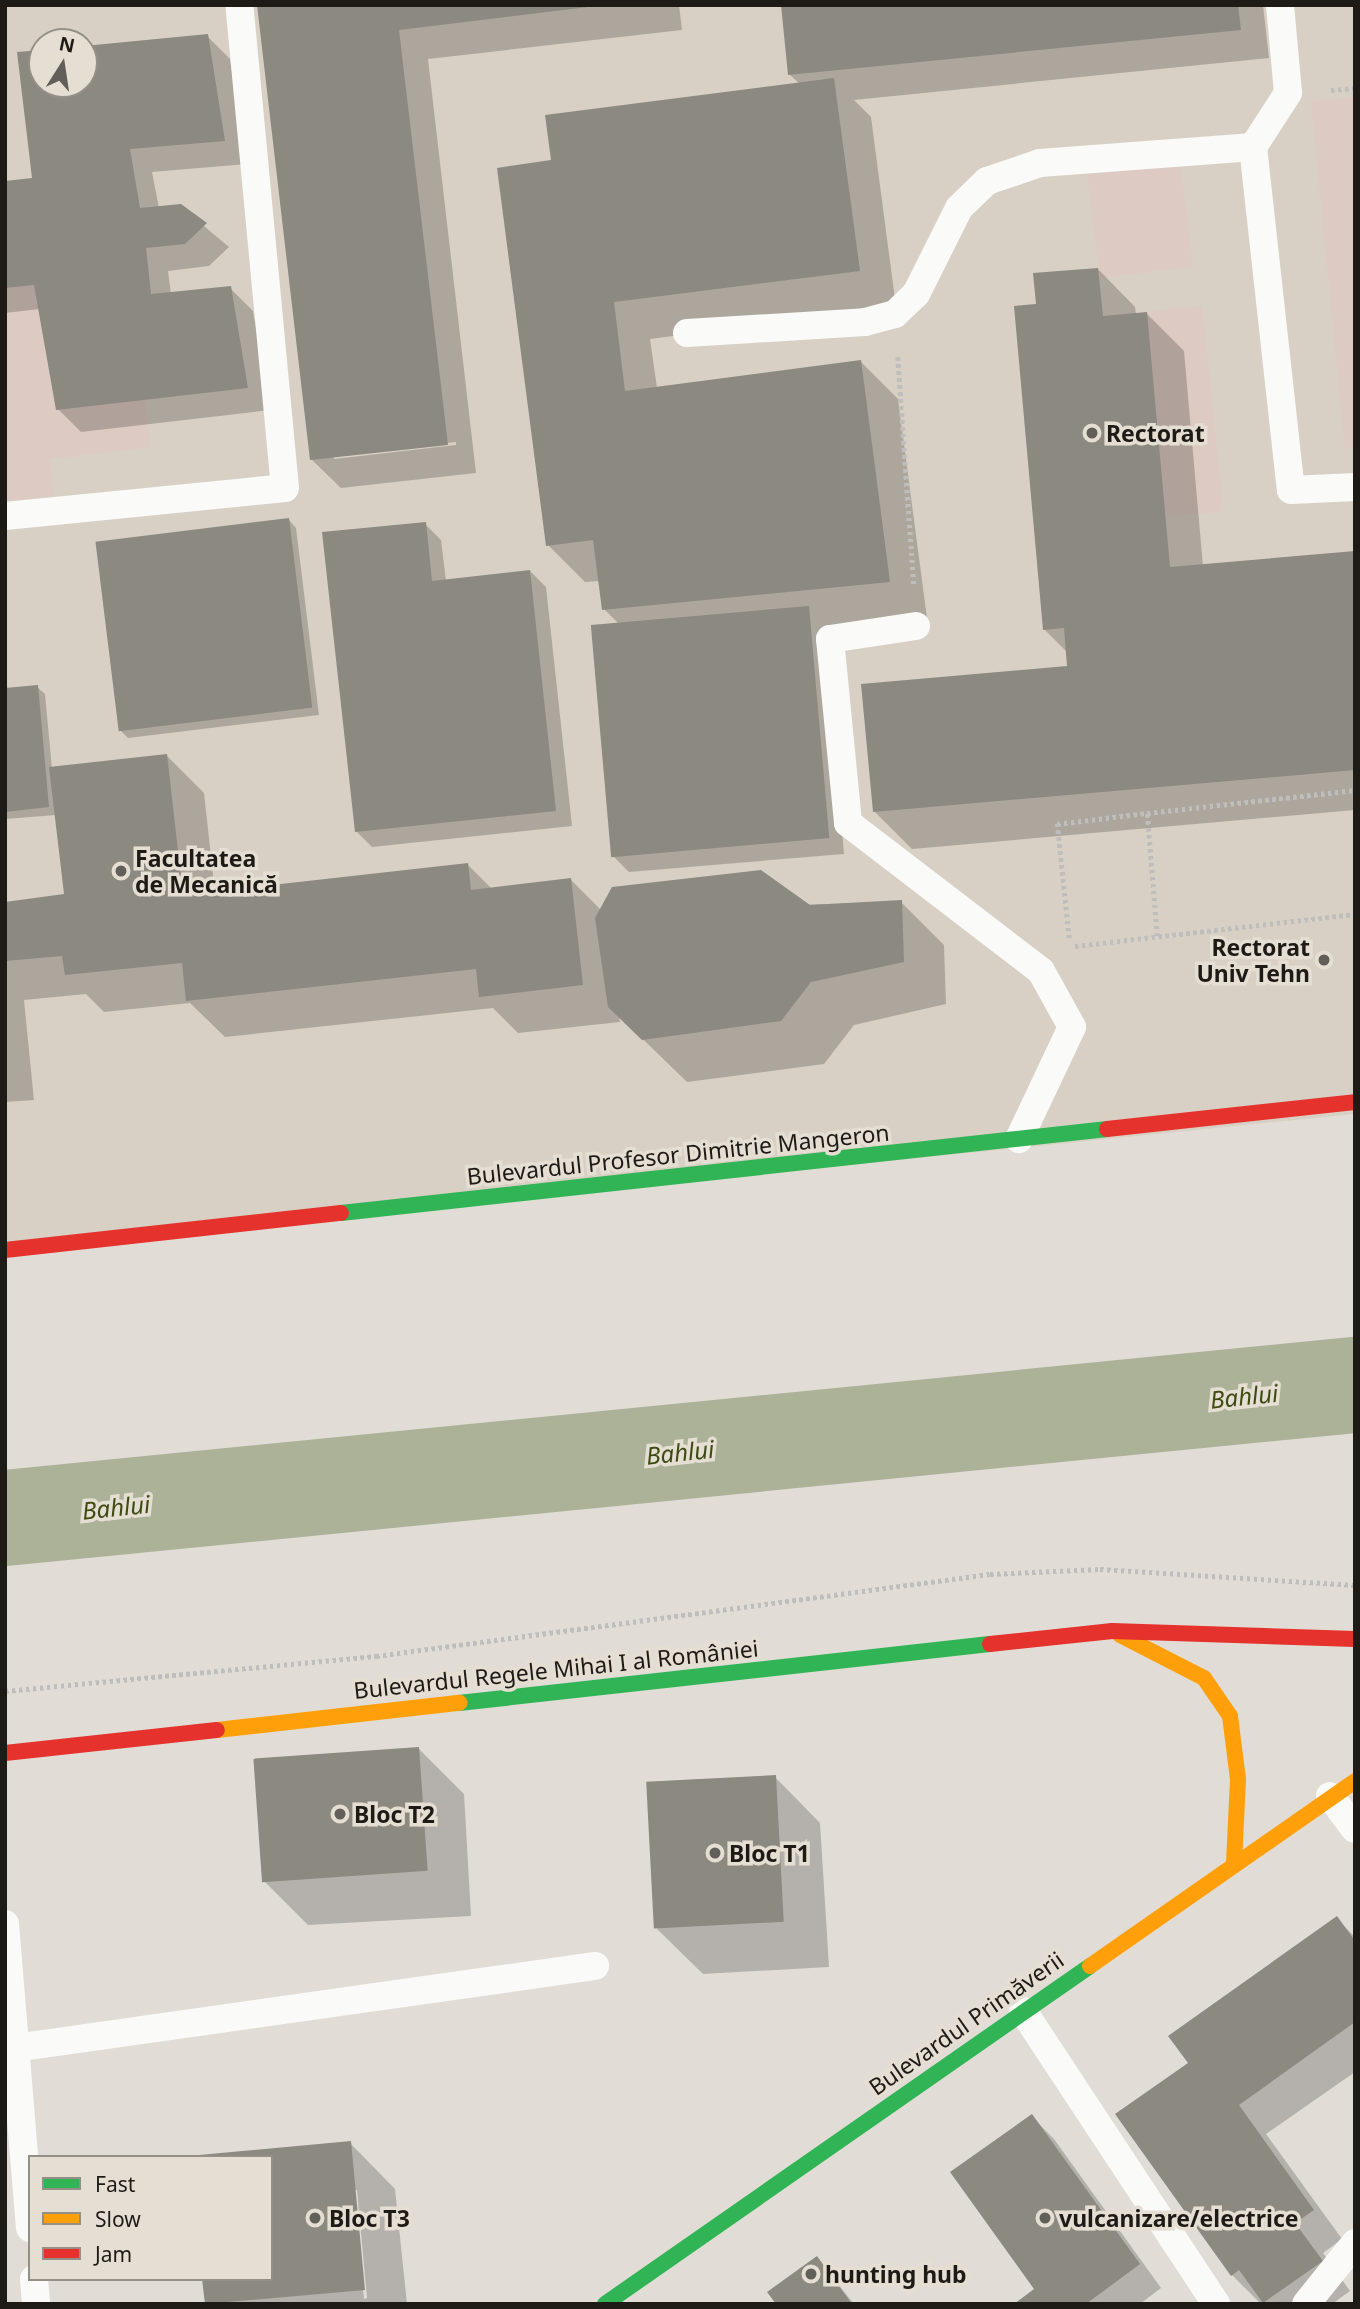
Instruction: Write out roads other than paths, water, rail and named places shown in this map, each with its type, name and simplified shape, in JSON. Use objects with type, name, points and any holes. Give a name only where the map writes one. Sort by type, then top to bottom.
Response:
[{"type":"main road","name":"Bulevardul Profesor Dimitrie Mangeron","points":[[5,1250],[1355,1102]]},
{"type":"main road","name":"Bulevardul Regele Mihai I al României","points":[[5,1753],[1112,1631],[1355,1639]]},
{"type":"main road","points":[[1112,1631],[1204,1678],[1230,1716],[1238,1779],[1234,1865]]},
{"type":"main road","name":"Bulevardul Primăverii","points":[[605,2304],[1355,1781]]},
{"type":"lane","points":[[5,516],[285,488],[239,5]]},
{"type":"lane","points":[[1280,5],[1288,93],[1252,147],[1291,490],[1355,487]]},
{"type":"lane","points":[[687,333],[865,322],[895,314],[916,294],[959,208],[987,181],[1040,163],[1252,147]]},
{"type":"lane","points":[[916,626],[831,639],[848,823],[1041,971],[1072,1027],[1019,1139]]},
{"type":"lane","points":[[1331,1796],[1355,1829]]},
{"type":"lane","points":[[5,1924],[28,2204]]},
{"type":"lane","points":[[15,2048],[595,1966]]},
{"type":"lane","points":[[1023,2011],[1216,2304]]},
{"type":"lane","points":[[1306,2304],[1355,2243]]},
{"type":"lane","points":[[34,2281],[36,2304]]},
{"type":"waterway","name":"Bahlui","points":[[5,1518],[1355,1385]]},
{"type":"place","name":"Rectorat","points":[[1092,433]]},
{"type":"place","name":"Facultatea de Mecanică","points":[[121,871]]},
{"type":"place","name":"Rectorat Univ Tehn","points":[[1324,960]]},
{"type":"place","name":"Bloc T2","points":[[340,1814]]},
{"type":"place","name":"Bloc T1","points":[[715,1853]]},
{"type":"place","name":"Bloc T3","points":[[315,2218]]},
{"type":"place","name":"vulcanizare/electrice","points":[[1045,2218]]},
{"type":"place","name":"hunting hub","points":[[811,2274]]}]
